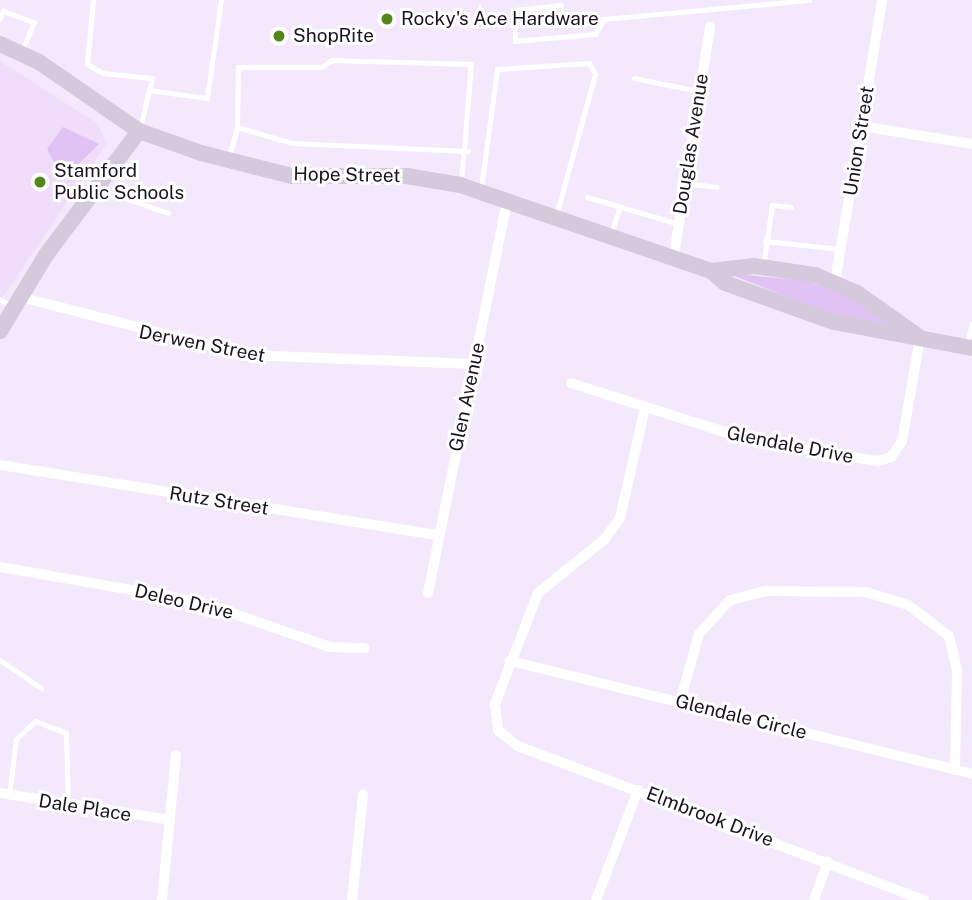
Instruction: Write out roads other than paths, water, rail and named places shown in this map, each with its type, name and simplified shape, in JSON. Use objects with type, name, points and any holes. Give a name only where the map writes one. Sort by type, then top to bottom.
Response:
[{"type":"main road","name":"Hope Street","points":[[0,44],[21,53],[139,131],[228,161],[292,176],[407,176],[460,185],[673,261],[711,271],[763,267],[835,282],[920,338]]},
{"type":"main road","points":[[0,331],[11,301],[139,131]]},
{"type":"main road","name":"Hope Street","points":[[711,271],[725,283],[834,322],[969,348]]},
{"type":"street","name":"Union Street","points":[[835,282],[882,0]]},
{"type":"street","name":"Douglas Avenue","points":[[673,261],[709,27]]},
{"type":"street","points":[[861,126],[972,144]]},
{"type":"street","name":"Glen Avenue","points":[[428,593],[507,201]]},
{"type":"street","name":"Derwen Street","points":[[11,301],[257,356],[474,364]]},
{"type":"street","name":"Glendale Drive","points":[[571,383],[756,442],[884,459],[902,441],[920,338]]},
{"type":"street","points":[[510,661],[538,593],[605,539],[620,517],[645,408]]},
{"type":"street","name":"Rutz Street","points":[[0,465],[438,535]]},
{"type":"street","name":"Deleo Drive","points":[[0,568],[200,602],[330,647],[365,648]]},
{"type":"street","points":[[680,702],[699,634],[730,600],[767,591],[866,592],[908,605],[949,636],[957,671],[955,771]]},
{"type":"street","name":"Glendale Circle","points":[[510,661],[972,774]]},
{"type":"street","name":"Elmbrook Drive","points":[[510,661],[495,704],[498,730],[518,746],[828,861],[924,900]]},
{"type":"street","points":[[162,900],[176,755]]},
{"type":"street","points":[[596,900],[638,790]]},
{"type":"street","name":"Dale Place","points":[[5,794],[170,820]]},
{"type":"street","points":[[352,900],[363,795]]},
{"type":"street","points":[[814,900],[828,861]]},
{"type":"lane","points":[[93,0],[87,64],[103,73],[152,78],[139,131]]},
{"type":"lane","points":[[149,90],[207,98],[221,0]]},
{"type":"lane","points":[[561,5],[514,10],[515,41],[595,34],[604,19],[809,0]]},
{"type":"lane","points":[[0,18],[4,11],[34,22],[21,53]]},
{"type":"lane","points":[[228,161],[237,127],[238,66],[403,62],[471,64],[468,150],[460,185]]},
{"type":"lane","points":[[480,191],[489,164],[497,69],[589,63],[595,74],[555,219]]},
{"type":"lane","points":[[634,78],[698,92]]},
{"type":"lane","points":[[237,127],[292,143],[468,150]]},
{"type":"lane","points":[[685,183],[716,187]]},
{"type":"lane","points":[[95,187],[168,213]]},
{"type":"lane","points":[[587,197],[679,224]]},
{"type":"lane","points":[[763,267],[772,205],[791,207]]},
{"type":"lane","points":[[609,239],[620,207]]},
{"type":"lane","points":[[765,241],[841,249]]},
{"type":"lane","points":[[969,348],[972,324]]},
{"type":"lane","points":[[0,660],[41,688]]},
{"type":"lane","points":[[5,794],[21,727],[35,721],[59,725],[66,733],[71,768],[68,806]]},
{"type":"place","name":"Rocky's Ace Hardware","points":[[387,19]]},
{"type":"place","name":"ShopRite","points":[[279,36]]},
{"type":"place","name":"Stamford Public Schools","points":[[40,182]]}]
